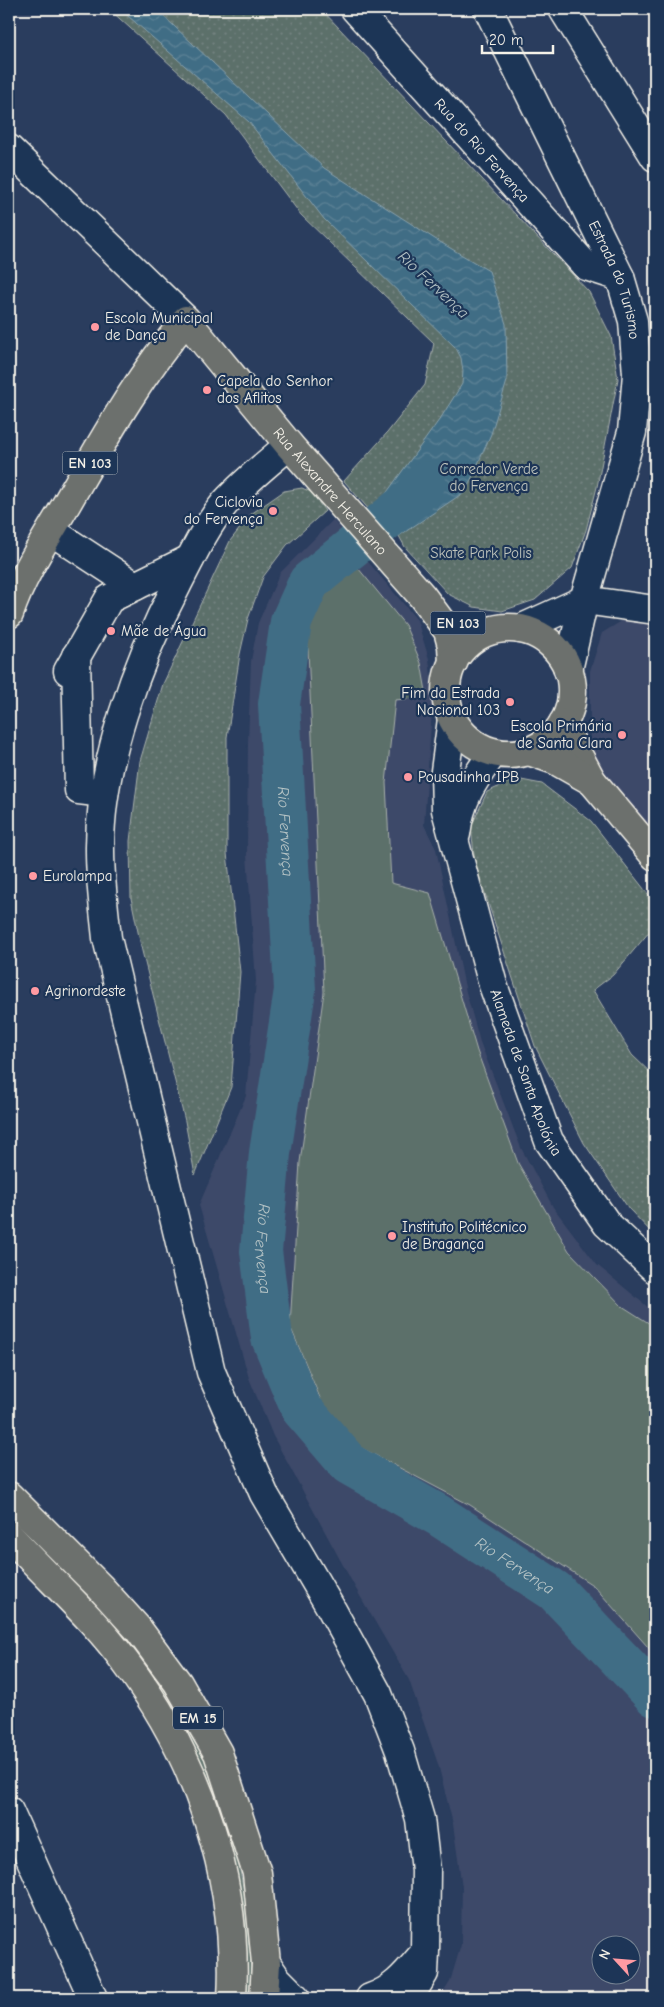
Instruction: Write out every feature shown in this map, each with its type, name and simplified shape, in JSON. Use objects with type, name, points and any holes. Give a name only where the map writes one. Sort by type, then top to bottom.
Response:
[{"type":"main road","name":"Rua Alexandre Herculano","points":[[186,320],[324,485],[422,596],[448,631],[452,646],[453,663]]},
{"type":"main road","name":"EN 103","points":[[9,614],[25,576],[128,397],[186,320]]},
{"type":"main road","name":"Rua Alexandre Herculano","points":[[422,596],[456,622],[477,631],[510,629]]},
{"type":"main road","name":"EN 103","points":[[510,629],[541,637],[557,651],[568,670],[572,688],[570,706],[563,723],[554,735],[542,745],[529,751],[511,754],[493,753],[476,746],[462,734],[452,718],[446,700],[447,681],[453,663],[464,646],[481,635],[510,629]]},
{"type":"main road","points":[[563,723],[592,781],[655,856]]},
{"type":"main road","points":[[529,751],[555,760],[592,781]]},
{"type":"main road","name":"EM 15","points":[[9,1496],[138,1629],[178,1683],[218,1753],[257,1873],[266,1963],[264,1998]]},
{"type":"main road","name":"EM 15","points":[[9,1535],[96,1626],[126,1662],[151,1698],[175,1740],[195,1784],[211,1828],[222,1868],[231,1937],[232,1998]]},
{"type":"street","name":"Rua do Rio Fervença","points":[[355,9],[586,266],[620,277]]},
{"type":"street","name":"Estrada do Turismo","points":[[488,9],[620,277],[633,321],[637,374],[632,432],[584,600],[568,670]]},
{"type":"street","points":[[563,9],[655,157]]},
{"type":"street","name":"Rua Alexandre Herculano","points":[[9,149],[186,320]]},
{"type":"street","points":[[289,444],[225,504],[199,543],[170,599],[144,657],[113,746],[104,793],[100,850],[107,938],[210,1372],[264,1494],[332,1610],[378,1694],[400,1751],[420,1819],[426,1870],[424,1973],[409,1998]]},
{"type":"street","points":[[51,531],[135,586]]},
{"type":"street","points":[[104,793],[79,790],[72,663],[109,599],[190,560]]},
{"type":"street","points":[[510,629],[584,600],[655,610]]},
{"type":"street","name":"Alameda de Santa Apolónia","points":[[452,718],[445,771],[446,810],[493,985],[549,1141],[607,1224],[655,1269]]},
{"type":"street","points":[[455,843],[458,813],[473,781],[493,753]]},
{"type":"street","points":[[9,1811],[93,1998]]},
{"type":"street","points":[[370,1998],[384,1994],[404,1978],[425,1951]]},
{"type":"street","points":[[266,1963],[277,1980],[296,1998]]},
{"type":"shaded area","name":"Instituto Politécnico de Bragança","points":[[333,520],[417,620],[429,659],[433,694],[424,825],[436,849],[466,992],[480,1042],[521,1148],[553,1207],[597,1265],[655,1313],[655,1998],[440,1998],[450,1982],[461,1945],[462,1887],[453,1824],[438,1764],[409,1680],[356,1589],[273,1436],[249,1378],[199,1205],[246,1096],[256,981],[247,855],[251,661],[258,623],[280,573]]},
{"type":"shaded area","name":"Escola Primária de Santa Clara","points":[[625,619],[655,626],[655,837],[610,787],[590,745],[590,671],[602,633]]},
{"type":"green space","name":"Corredor Verde do Fervença","points":[[109,9],[321,9],[589,292],[611,336],[618,379],[597,487],[586,530],[572,568],[535,600],[502,611],[474,607],[448,594],[405,547],[399,536],[372,513],[344,481],[387,433],[425,385],[434,343],[301,215],[226,115]]},
{"type":"green space","points":[[302,488],[311,492],[325,511],[287,545],[263,577],[248,619],[240,654],[227,737],[227,853],[240,972],[231,1087],[195,1175],[185,1121],[142,951],[131,898],[130,841],[140,761],[163,684],[230,541],[251,514],[284,491]]},
{"type":"green space","points":[[358,568],[405,625],[421,663],[427,697],[395,700],[386,783],[391,883],[430,893],[477,1051],[518,1163],[569,1251],[622,1306],[655,1327],[655,1655],[594,1586],[470,1505],[335,1434],[290,1326],[300,1162],[324,992],[307,629],[324,594]]},
{"type":"green space","points":[[516,779],[542,784],[591,821],[655,903],[655,925],[613,975],[593,990],[632,1055],[655,1077],[655,1236],[629,1209],[584,1143],[535,1046],[475,863],[471,827],[487,792]]},
{"type":"green space","points":[[75,1579],[122,1629],[148,1661],[187,1721],[206,1759],[229,1823],[247,1913],[251,1949],[250,1992],[243,1995],[225,1838],[70,1585]]},
{"type":"water","points":[[120,9],[156,9],[324,168],[489,271],[506,324],[507,381],[491,434],[466,491],[399,536],[372,513],[442,416],[462,384],[461,358],[456,348],[324,219],[249,122]]},
{"type":"waterway","name":"Rio Fervença","points":[[425,482],[413,498],[309,582],[291,622],[279,704],[295,990],[270,1153],[261,1251],[272,1338],[301,1408],[349,1464],[438,1515],[555,1591],[655,1696]]},
{"type":"place","name":"Escola Municipal de Dança","points":[[95,327]]},
{"type":"place","name":"Capela do Senhor dos Aflitos","points":[[207,390]]},
{"type":"place","name":"Ciclovia do Fervença","points":[[273,511]]},
{"type":"place","name":"Mãe de Água","points":[[111,631]]},
{"type":"place","name":"Fim da Estrada Nacional 103","points":[[510,702]]},
{"type":"place","name":"Escola Primária de Santa Clara","points":[[622,735]]},
{"type":"place","name":"Pousadinha IPB","points":[[408,777]]},
{"type":"place","name":"Eurolampa","points":[[33,876]]},
{"type":"place","name":"Agrinordeste","points":[[35,991]]},
{"type":"place","name":"Instituto Politécnico de Bragança","points":[[392,1236]]},
{"type":"park label","name":"Skate Park Polis","points":[[481,553]]}]
